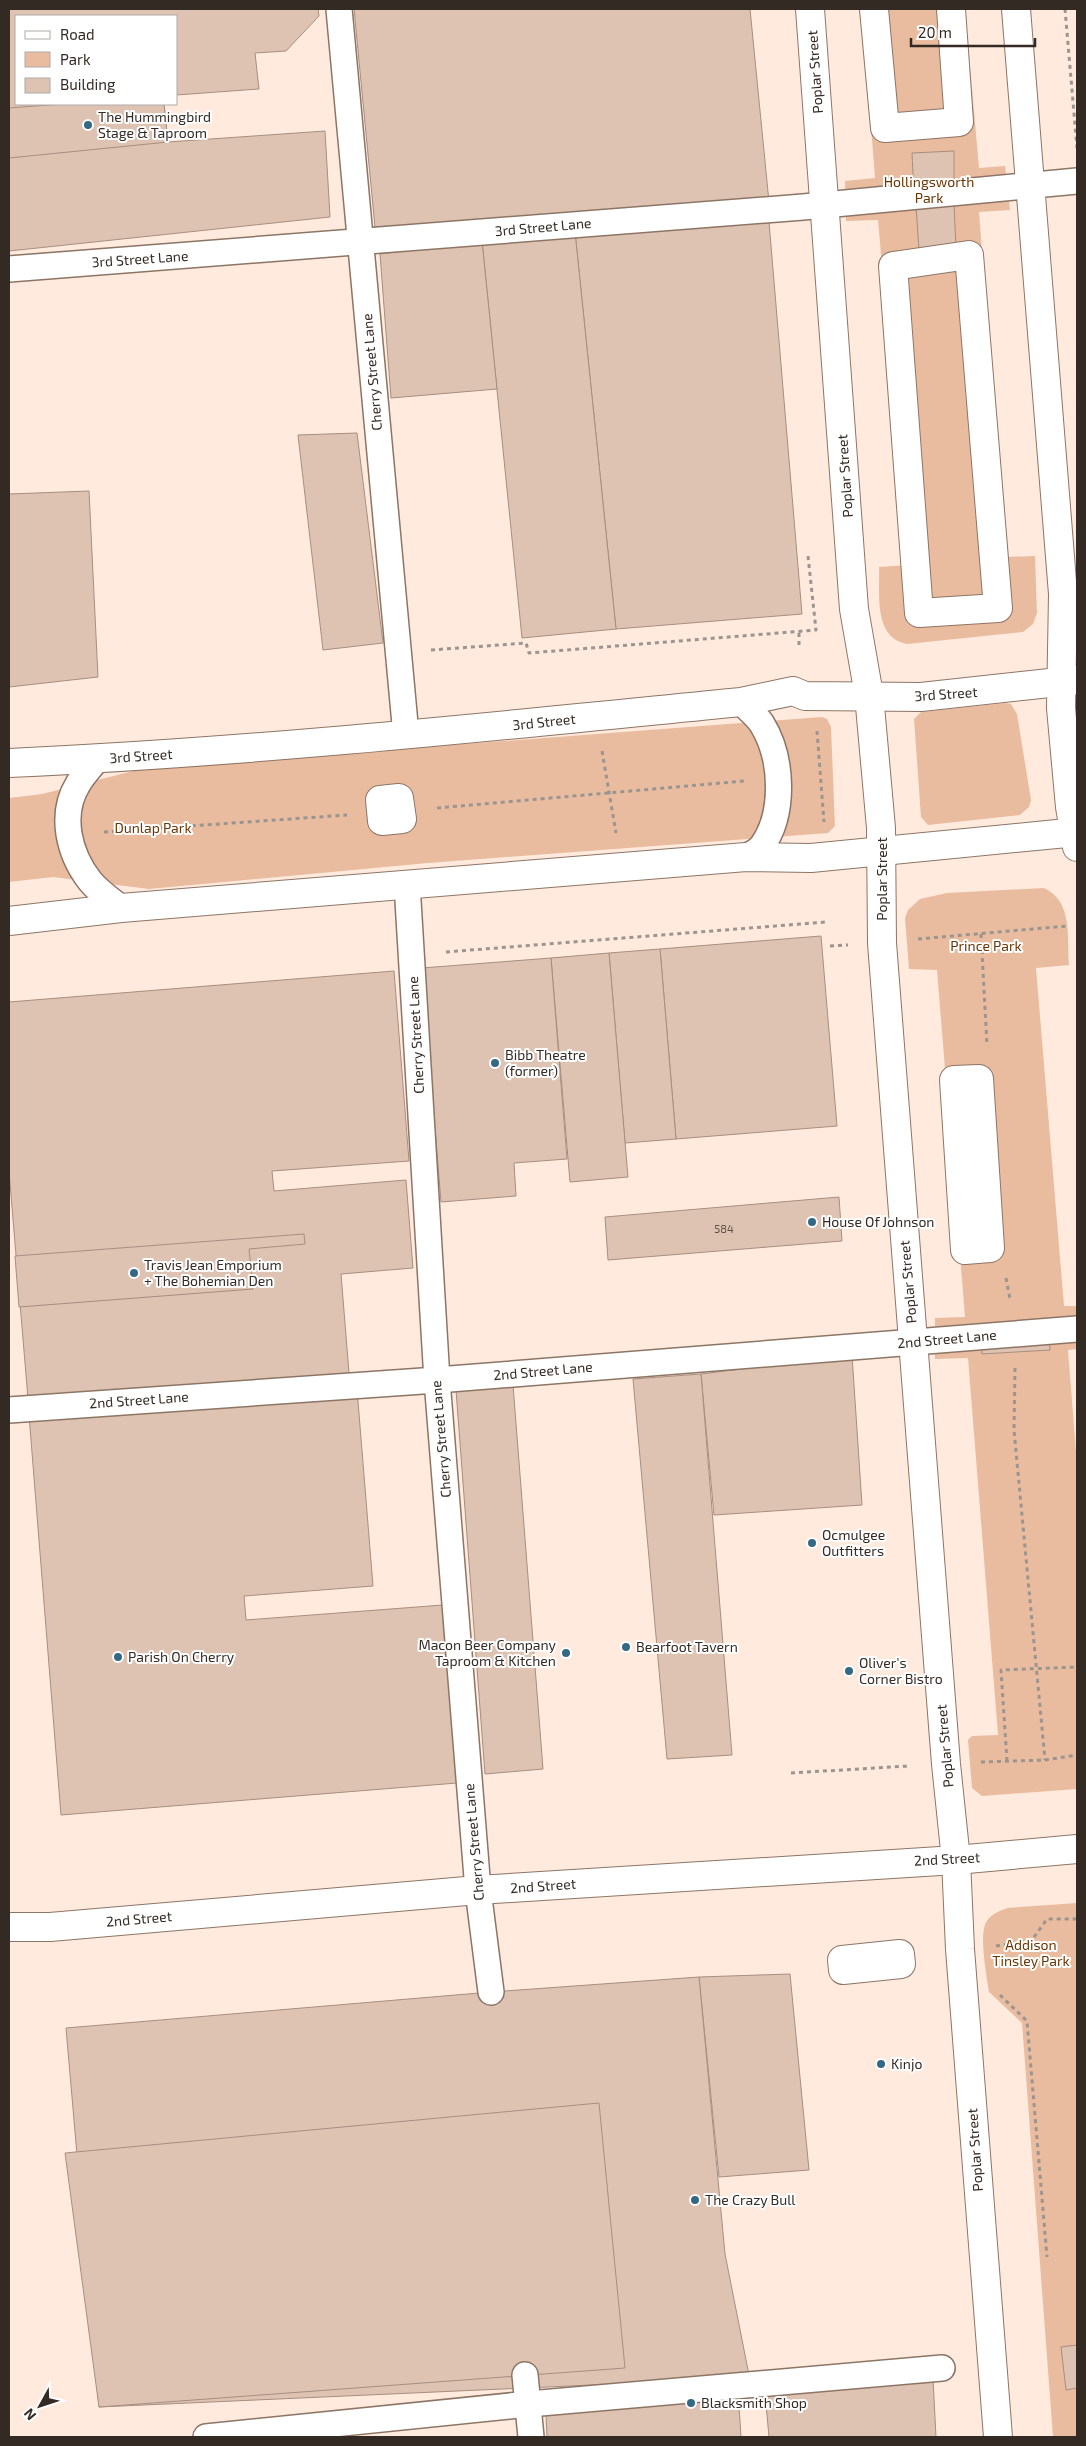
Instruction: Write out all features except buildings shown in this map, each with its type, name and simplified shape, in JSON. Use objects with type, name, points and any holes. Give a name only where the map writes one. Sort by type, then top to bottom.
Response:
[{"type":"street","name":"Poplar Street","points":[[810,9],[854,609],[869,695],[882,852],[882,943],[946,1764],[956,1860],[960,1949],[998,2437]]},
{"type":"street","points":[[874,9],[885,128],[959,122],[951,9]]},
{"type":"street","points":[[9,922],[122,908],[407,884],[746,857],[811,858],[1076,837],[1070,806],[1069,680],[1016,9]]},
{"type":"street","points":[[969,255],[998,608],[919,614],[893,266],[969,255]]},
{"type":"street","name":"3rd Street","points":[[9,763],[96,759],[406,735],[741,702],[793,692],[804,696],[869,695],[921,697],[1009,689],[1069,680]]},
{"type":"street","points":[[979,1079],[990,1248],[965,1250],[954,1080],[979,1079]]},
{"type":"street","name":"2nd Street","points":[[9,1927],[50,1927],[478,1890],[956,1860],[1077,1849]]},
{"type":"lane","name":"Cherry Street Lane","points":[[339,9],[406,735]]},
{"type":"lane","name":"3rd Street Lane","points":[[9,269],[825,204],[1077,181]]},
{"type":"lane","points":[[741,702],[762,723],[771,741],[775,756],[777,779],[777,810],[770,830],[761,848],[746,857]]},
{"type":"lane","points":[[96,759],[77,785],[70,809],[68,832],[74,858],[90,882],[122,908]]},
{"type":"lane","name":"Cherry Street Lane","points":[[407,884],[437,1380],[478,1890],[492,1992]]},
{"type":"lane","name":"2nd Street Lane","points":[[9,1410],[437,1380],[1077,1329]]},
{"type":"lane","points":[[206,2437],[529,2404],[942,2368]]},
{"type":"lane","points":[[525,2375],[531,2437]]},
{"type":"path","points":[[1064,9],[1077,151]]},
{"type":"path","points":[[428,650],[526,643],[529,653],[799,633],[816,630],[808,556]]},
{"type":"path","points":[[799,633],[800,647]]},
{"type":"path","points":[[816,727],[824,824]]},
{"type":"path","points":[[602,745],[617,840]]},
{"type":"path","points":[[428,809],[751,780]]},
{"type":"path","points":[[101,832],[348,815]]},
{"type":"path","points":[[440,952],[826,922]]},
{"type":"path","points":[[916,939],[1067,926]]},
{"type":"path","points":[[1007,1761],[1001,1670],[1077,1667]]},
{"type":"path","points":[[979,1762],[1045,1760],[1077,1755]]},
{"type":"path","points":[[791,1773],[912,1765]]},
{"type":"path","points":[[990,1946],[1032,1940],[1047,1919],[1077,1919]]},
{"type":"path","points":[[995,1990],[1028,2021],[1047,2257]]},
{"type":"shaded area","points":[[9,9],[1077,9],[1077,2437],[9,2437]]},
{"type":"green space","name":"Hollingsworth Park","points":[[862,9],[965,9],[979,168],[1005,166],[1010,210],[979,212],[1005,557],[1035,556],[1037,613],[1033,624],[1023,632],[907,644],[896,640],[888,633],[883,624],[879,602],[879,567],[908,565],[878,220],[846,221],[845,181],[875,178]]},
{"type":"green space","points":[[1011,704],[1017,714],[1031,800],[1029,807],[1020,815],[928,825],[921,817],[914,719],[921,712]]},
{"type":"green space","name":"Dunlap Park","points":[[822,717],[827,719],[831,727],[835,826],[828,833],[428,863],[149,889],[53,877],[9,882],[9,798],[42,794],[145,768]]},
{"type":"green space","name":"Prince Park","points":[[1044,888],[1060,902],[1067,921],[1068,932],[1069,965],[1036,968],[1064,1306],[1077,1306],[1077,1349],[1068,1350],[1077,1465],[1077,1789],[982,1796],[972,1788],[968,1740],[972,1736],[998,1735],[968,1358],[935,1359],[935,1318],[965,1317],[937,970],[909,969],[905,918],[908,910],[920,899],[947,893]]},
{"type":"green space","name":"Addison Tinsley Park","points":[[1077,1903],[1077,2437],[1053,2437],[1022,2023],[989,1992],[983,1935],[984,1927],[991,1916],[1007,1908]]},
{"type":"place","name":"The Hummingbird Stage & Taproom","points":[[88,125]]},
{"type":"place","name":"Bibb Theatre (former)","points":[[495,1063]]},
{"type":"place","name":"House Of Johnson","points":[[812,1222]]},
{"type":"place","name":"Travis Jean Emporium + The Bohemian Den","points":[[134,1273]]},
{"type":"place","name":"Ocmulgee Outfitters","points":[[812,1543]]},
{"type":"place","name":"Bearfoot Tavern","points":[[626,1647]]},
{"type":"place","name":"Macon Beer Company Taproom & Kitchen","points":[[566,1653]]},
{"type":"place","name":"Parish On Cherry","points":[[118,1657]]},
{"type":"place","name":"Oliver's Corner Bistro","points":[[849,1671]]},
{"type":"place","name":"Kinjo","points":[[881,2064]]},
{"type":"place","name":"The Crazy Bull","points":[[695,2200]]},
{"type":"place","name":"Blacksmith Shop","points":[[691,2403]]}]
